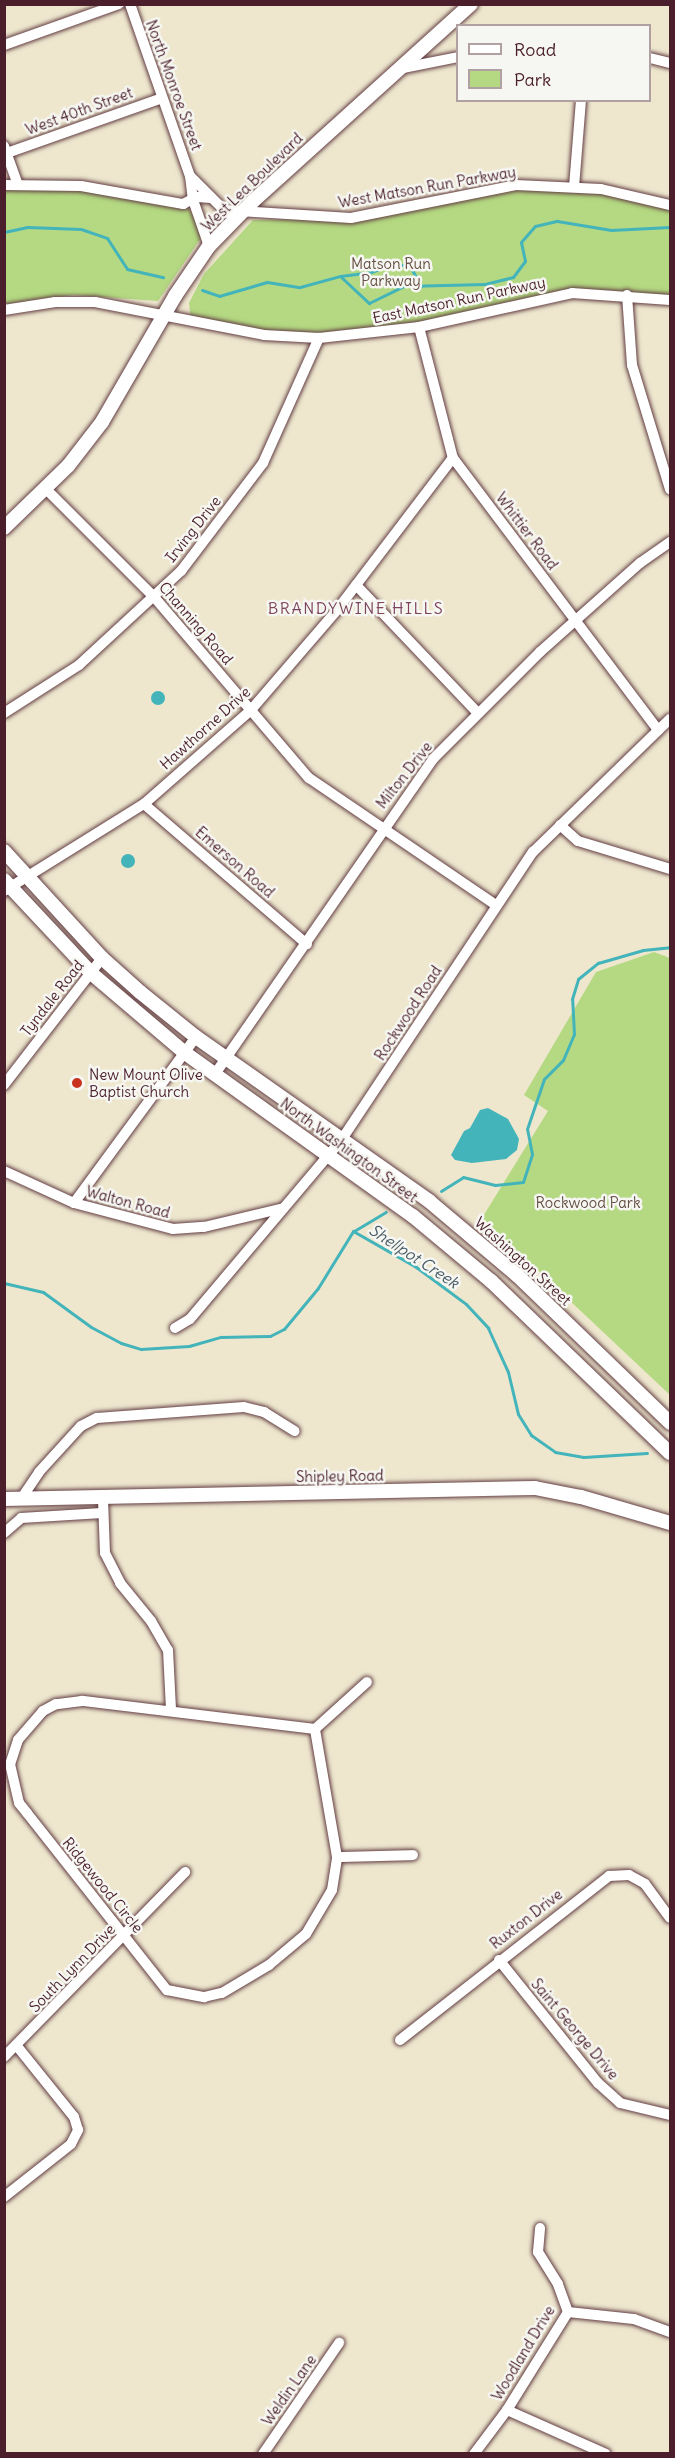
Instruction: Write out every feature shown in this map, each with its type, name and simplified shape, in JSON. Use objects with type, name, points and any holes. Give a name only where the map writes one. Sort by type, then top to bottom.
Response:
[{"type":"main road","name":"West Lea Boulevard","points":[[4,528],[46,489],[102,422],[164,315],[233,214],[471,4]]},
{"type":"main road","name":"North Washington Street","points":[[4,851],[102,958],[196,1037],[342,1139]]},
{"type":"main road","name":"North Washington Street","points":[[7,887],[91,973],[185,1053],[328,1154],[491,1281],[670,1452]]},
{"type":"main road","name":"Washington Street","points":[[342,1139],[429,1201],[517,1275],[670,1423]]},
{"type":"main road","name":"Shipley Road","points":[[4,1499],[102,1506],[535,1488],[581,1497],[670,1523]]},
{"type":"street","points":[[4,45],[118,4]]},
{"type":"street","name":"North Monroe Street","points":[[130,4],[190,176]]},
{"type":"street","points":[[398,69],[456,57]]},
{"type":"street","points":[[651,58],[670,63]]},
{"type":"street","name":"West 40th Street","points":[[6,149],[162,98]]},
{"type":"street","points":[[574,187],[581,102]]},
{"type":"street","points":[[6,149],[18,184]]},
{"type":"street","points":[[190,176],[211,198],[233,214]]},
{"type":"street","points":[[190,176],[193,200],[209,246]]},
{"type":"street","points":[[4,185],[81,186],[183,204],[197,196],[211,198]]},
{"type":"street","name":"West Matson Run Parkway","points":[[233,214],[351,218],[516,185],[574,187],[644,197],[670,205]]},
{"type":"street","points":[[627,295],[632,365],[670,489]]},
{"type":"street","name":"East Matson Run Parkway","points":[[4,310],[79,301],[264,335],[319,338],[419,327],[553,296],[627,295],[670,300]]},
{"type":"street","name":"Whittier Road","points":[[419,327],[453,458],[658,730]]},
{"type":"street","name":"Irving Drive","points":[[4,713],[79,665],[155,598],[263,463],[319,338]]},
{"type":"street","name":"Hawthorne Drive","points":[[7,887],[27,877],[144,804],[251,710],[356,585],[453,458]]},
{"type":"street","name":"Channing Road","points":[[46,489],[155,598],[309,778],[496,905]]},
{"type":"street","name":"Milton Drive","points":[[215,1074],[307,944],[425,768],[478,713],[576,622],[640,563],[670,542]]},
{"type":"street","points":[[356,585],[478,713]]},
{"type":"street","name":"Rockwood Road","points":[[175,1328],[190,1319],[342,1139],[533,852],[670,719]]},
{"type":"street","name":"Emerson Road","points":[[144,804],[307,944]]},
{"type":"street","points":[[560,825],[578,841],[670,869]]},
{"type":"street","name":"Tyndale Road","points":[[4,1085],[102,958]]},
{"type":"street","points":[[75,1203],[196,1037]]},
{"type":"street","name":"Walton Road","points":[[4,1171],[75,1203],[172,1229],[204,1227],[284,1208]]},
{"type":"street","points":[[21,1499],[39,1472],[81,1426],[97,1418],[244,1407],[264,1412],[294,1431]]},
{"type":"street","points":[[4,1533],[21,1518],[102,1506],[105,1553],[120,1583],[151,1621],[168,1650],[171,1710]]},
{"type":"street","points":[[315,1729],[367,1682]]},
{"type":"street","name":"Ridgewood Circle","points":[[82,1701],[171,1710],[315,1729],[337,1857],[333,1890],[306,1934],[269,1965],[222,1993],[204,1997],[167,1990],[23,1808],[10,1764],[29,1724],[56,1704],[82,1701]]},
{"type":"street","points":[[337,1857],[413,1855]]},
{"type":"street","name":"South Lynn Drive","points":[[4,2057],[185,1872]]},
{"type":"street","name":"Ruxton Drive","points":[[400,2040],[499,1960],[609,1876],[629,1875],[645,1884],[670,1918]]},
{"type":"street","name":"Saint George Drive","points":[[499,1960],[597,2083],[620,2103],[670,2115]]},
{"type":"street","points":[[4,2197],[71,2144],[78,2130],[74,2117],[17,2046]]},
{"type":"street","name":"Woodland Drive","points":[[474,2454],[507,2410],[568,2312],[558,2284],[538,2252],[540,2228]]},
{"type":"street","points":[[568,2312],[634,2319],[670,2332]]},
{"type":"street","name":"Weldin Lane","points":[[263,2454],[339,2343]]},
{"type":"street","points":[[507,2410],[606,2454]]},
{"type":"green space","points":[[47,184],[183,204],[193,213],[201,238],[158,301],[73,295],[5,304],[5,186]]},
{"type":"green space","name":"Matson Run Parkway","points":[[574,187],[670,205],[670,300],[553,295],[419,327],[319,338],[191,320],[189,303],[204,274],[253,220],[351,218],[481,192]]},
{"type":"green space","name":"Rockwood Park","points":[[654,952],[670,958],[670,1395],[482,1218],[548,1111],[524,1095],[596,972]]},
{"type":"water","points":[[155,691],[161,691],[165,698],[161,705],[155,705],[151,701],[151,695]]},
{"type":"water","points":[[128,854],[133,856],[135,861],[133,866],[128,868],[123,866],[121,861],[123,856]]},
{"type":"water","points":[[488,1108],[508,1119],[519,1139],[517,1150],[506,1159],[472,1163],[455,1160],[451,1155],[464,1131],[470,1128],[480,1110]]},
{"type":"waterway","points":[[202,290],[219,296],[267,282],[300,287],[340,276],[369,303],[404,286],[485,284],[513,277],[525,261],[521,242],[535,226],[557,221],[611,230],[670,227]]},
{"type":"waterway","points":[[4,232],[27,227],[81,229],[107,238],[127,269],[163,277]]},
{"type":"waterway","points":[[340,276],[371,272],[396,263],[411,268],[421,286]]},
{"type":"waterway","points":[[441,1191],[463,1177],[495,1185],[523,1182],[532,1154],[527,1129],[544,1079],[563,1060],[574,1034],[572,999],[578,979],[598,963],[643,950],[670,947]]},
{"type":"waterway","points":[[354,1231],[386,1212]]},
{"type":"waterway","name":"Shellpot Creek","points":[[4,1283],[43,1292],[91,1327],[121,1343],[141,1349],[189,1346],[221,1337],[270,1336],[284,1329],[318,1288],[353,1231],[416,1267],[466,1304],[488,1328],[508,1372],[518,1414],[531,1435],[555,1452],[584,1457],[647,1453]]},
{"type":"place","name":"New Mount Olive Baptist Church","points":[[77,1083]]},
{"type":"district","name":"BRANDYWINE HILLS","points":[[356,608]]}]
